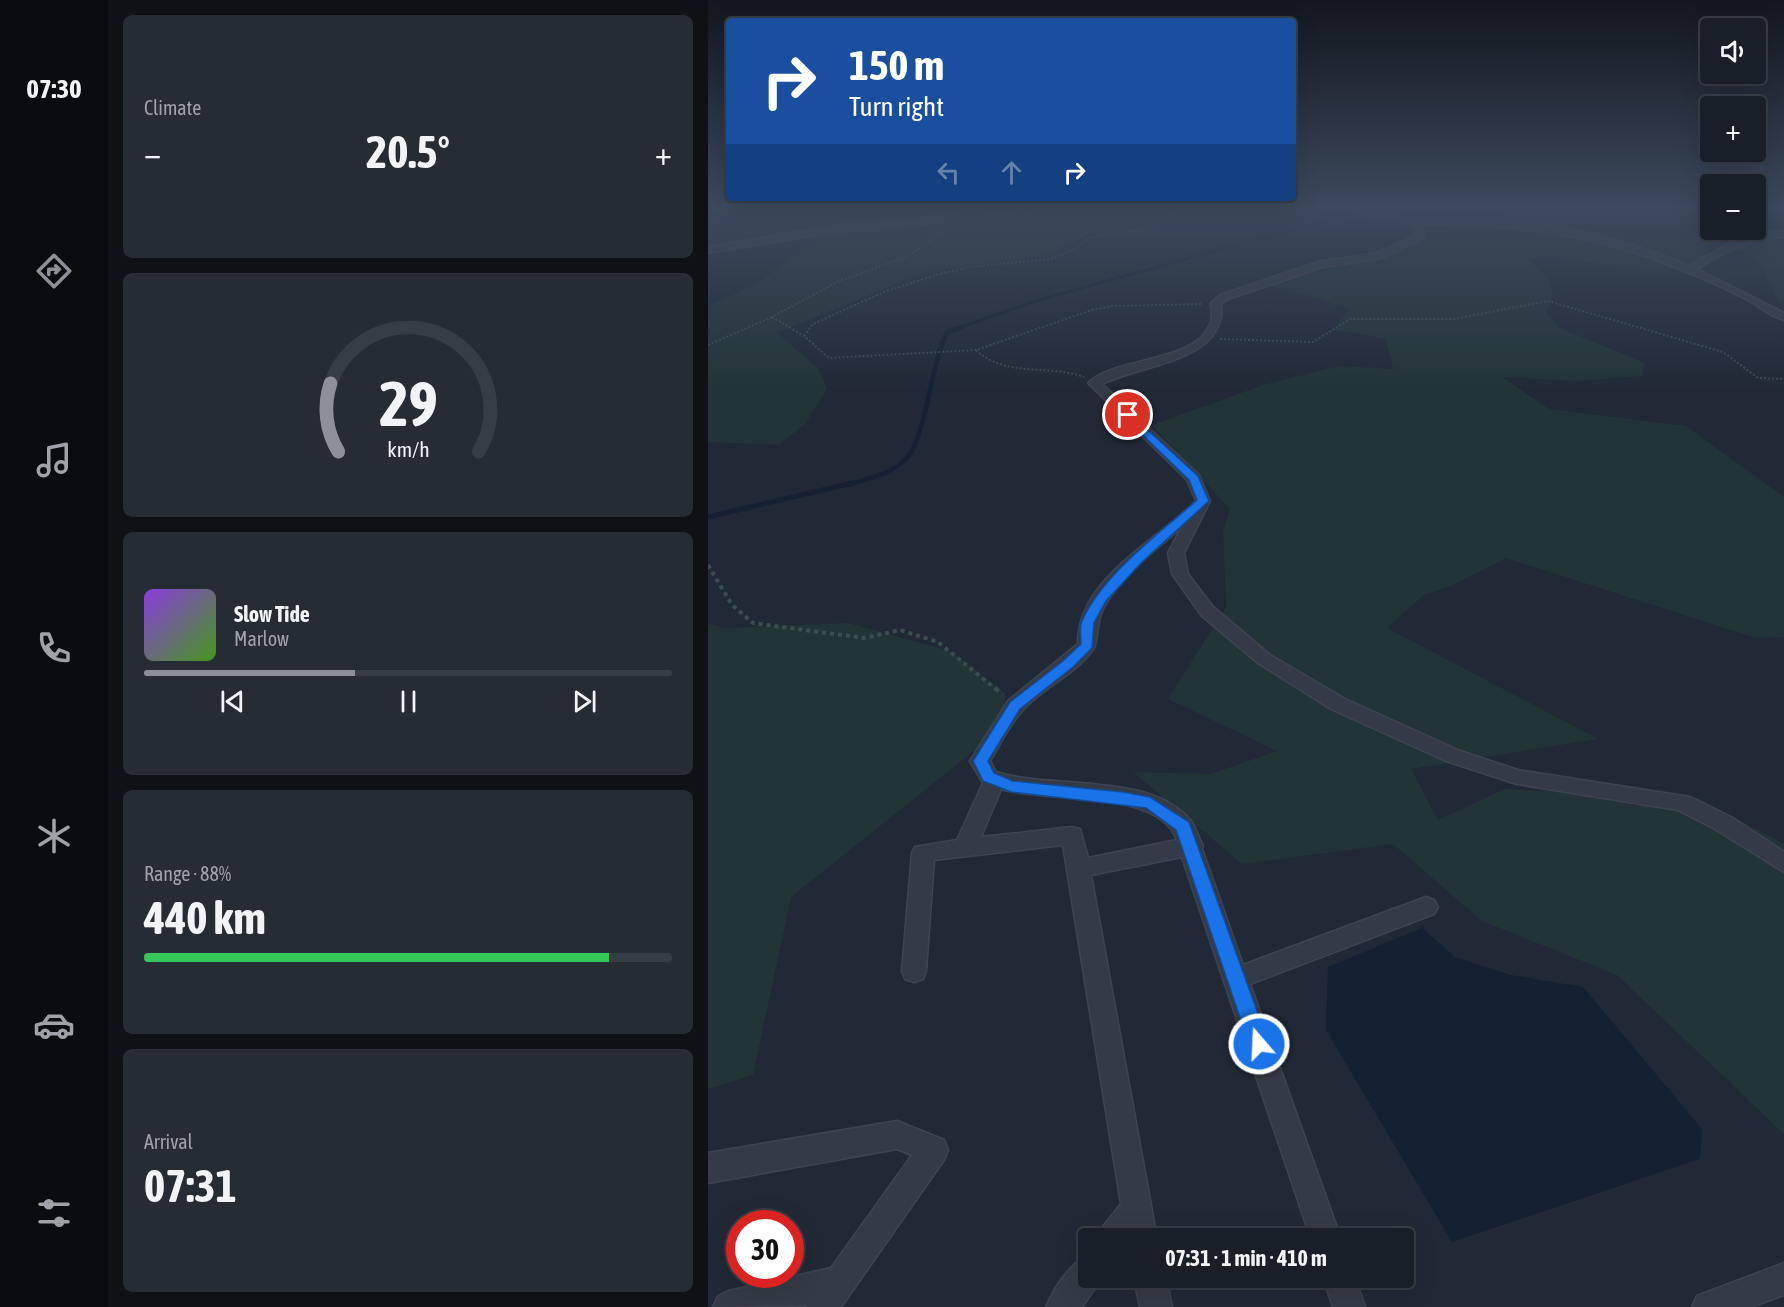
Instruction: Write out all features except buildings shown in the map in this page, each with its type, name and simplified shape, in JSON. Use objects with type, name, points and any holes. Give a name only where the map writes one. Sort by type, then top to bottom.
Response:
[{"type":"street","points":[[1306,269],[1245,289],[1216,303],[1218,320],[1207,339],[1149,364],[1094,383],[1194,478],[1203,501],[1176,553],[1180,574],[1207,611],[1264,659],[1338,704],[1453,756],[1517,777],[1682,803],[1723,823],[1784,863]]},
{"type":"street","points":[[1690,269],[1784,316]]},
{"type":"street","points":[[1203,501],[1137,559],[1101,600],[1087,623],[1087,645],[1068,664],[1015,706],[980,761],[988,777],[1011,786],[1150,803],[1183,827],[1192,846],[1322,1228]]},
{"type":"street","points":[[965,848],[995,780]]},
{"type":"street","points":[[914,971],[923,853],[1072,835],[1140,1228]]},
{"type":"street","points":[[1079,869],[1192,846]]},
{"type":"street","points":[[1237,978],[1426,908]]},
{"type":"street","points":[[708,1168],[897,1135],[934,1150],[822,1307]]},
{"type":"street","points":[[1121,1228],[1136,1208]]},
{"type":"street","points":[[1708,1307],[1784,1278]]},
{"type":"street","points":[[729,1307],[841,1281]]},
{"type":"street","points":[[1062,1307],[1078,1285]]},
{"type":"street","points":[[1152,1288],[1156,1307]]},
{"type":"street","points":[[1342,1288],[1349,1307]]},
{"type":"path","points":[[708,345],[772,317],[837,282],[873,269]]},
{"type":"path","points":[[804,336],[813,324],[884,292],[959,269]]},
{"type":"path","points":[[1207,339],[1313,342],[1350,319],[1454,319],[1548,302],[1648,328],[1723,352],[1737,360],[1758,378],[1784,379]]},
{"type":"path","points":[[772,317],[804,336],[829,358],[976,350],[1092,310],[1114,306],[1216,303]]},
{"type":"path","points":[[976,350],[992,364],[1006,367],[1063,369],[1094,383]]},
{"type":"path","points":[[708,565],[723,593],[741,617],[753,623],[864,639],[900,630],[938,642],[1015,706]]},
{"type":"shaded area","points":[[778,269],[946,269],[925,272],[777,333],[818,368],[827,389],[805,424],[779,445],[708,442],[708,306]]},
{"type":"shaded area","points":[[1327,269],[1539,269],[1552,287],[1553,294],[1546,312],[1559,328],[1645,363],[1642,376],[1578,381],[1502,377],[1549,409],[1686,426],[1784,497],[1784,637],[1756,638],[1506,558],[1450,586],[1424,595],[1387,628],[1598,739],[1411,769],[1438,820],[1505,789],[1698,798],[1784,844],[1784,1134],[1617,975],[1482,921],[1393,844],[1242,864],[1133,772],[1211,774],[1277,751],[1168,699],[1226,607],[1223,531],[1230,509],[1152,425],[1263,385],[1339,366],[1393,369],[1386,339],[1333,330],[1350,309],[1272,285]]},
{"type":"shaded area","points":[[1626,269],[1677,269],[1656,274]]},
{"type":"shaded area","points":[[1762,269],[1784,269],[1784,304],[1779,302]]},
{"type":"shaded area","points":[[848,623],[950,651],[1006,694],[1000,730],[791,897],[753,1075],[708,1089],[708,624],[725,628]]},
{"type":"water","points":[[1422,928],[1455,957],[1511,975],[1583,987],[1702,1129],[1700,1159],[1452,1242],[1326,1030],[1328,967]]},
{"type":"waterway","points":[[958,328],[1045,298],[1150,269]]},
{"type":"waterway","points":[[847,485],[886,472],[906,459],[919,435],[941,345],[947,332],[962,327]]},
{"type":"waterway","points":[[708,517],[852,483]]},
{"type":"route","points":[[1128,415],[1194,478],[1203,501],[1137,559],[1101,600],[1087,623],[1087,645],[1068,664],[1015,706],[980,761],[988,777],[1011,786],[1150,803],[1183,827],[1192,846],[1259,1044]]}]
